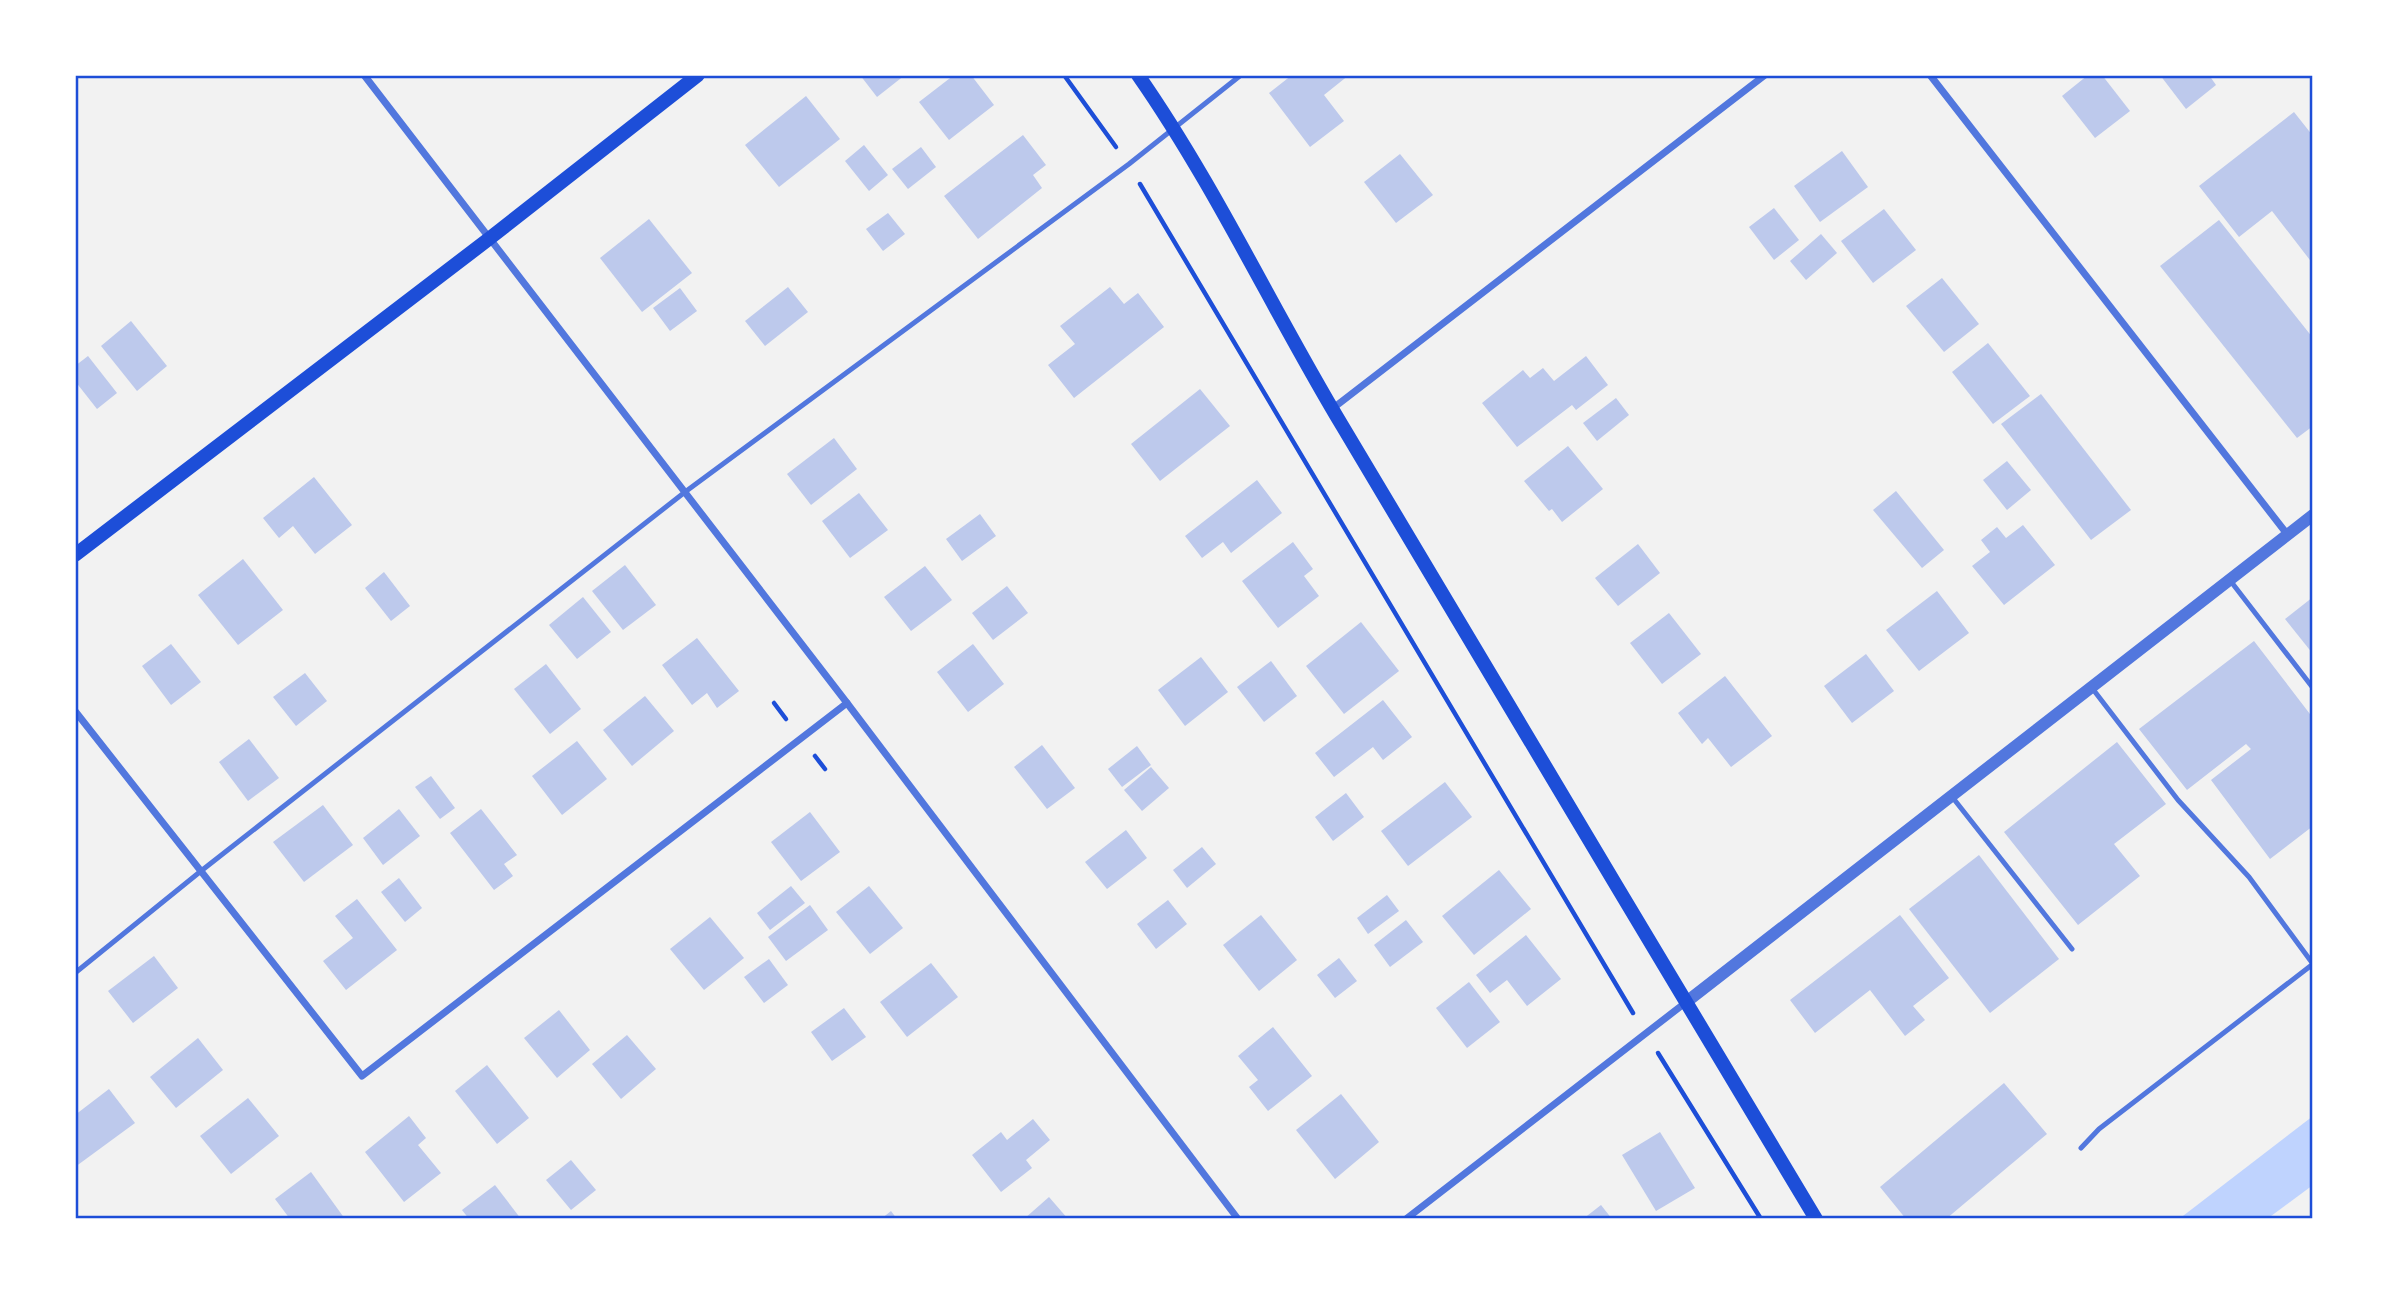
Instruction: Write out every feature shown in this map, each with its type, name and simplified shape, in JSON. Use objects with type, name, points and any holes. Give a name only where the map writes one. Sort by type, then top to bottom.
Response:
[{"type":"main road","points":[[75,555],[490,238],[698,75]]},
{"type":"main road","points":[[1138,75],[1175,128],[1332,410],[1816,1219]]},
{"type":"street","points":[[364,75],[847,703],[1238,1219]]},
{"type":"street","points":[[1332,410],[1765,75]]},
{"type":"street","points":[[1930,75],[2287,534]]},
{"type":"street","points":[[1406,1219],[2313,515]]},
{"type":"street","points":[[75,711],[362,1076],[847,703]]},
{"type":"lane","points":[[75,973],[685,492],[1129,164],[1241,75]]},
{"type":"lane","points":[[2229,579],[2313,688]]},
{"type":"lane","points":[[2081,1148],[2099,1129],[2313,964],[2249,877],[2178,800],[2091,687]]},
{"type":"lane","points":[[1951,796],[2072,949]]},
{"type":"path","points":[[1064,75],[1129,164],[1616,985]]},
{"type":"path","points":[[1672,1076],[1761,1219]]},
{"type":"water","points":[[2313,1116],[2313,1185],[2267,1219],[2179,1219]]},
{"type":"building","points":[[860,75],[905,75],[877,97]]},
{"type":"building","points":[[954,75],[971,75],[994,105],[949,140],[919,102]]},
{"type":"building","points":[[1292,75],[1349,75],[1324,95],[1344,121],[1310,147],[1269,93]]},
{"type":"building","points":[[2088,75],[2102,75],[2130,111],[2095,138],[2062,96]]},
{"type":"building","points":[[2160,75],[2209,75],[2216,85],[2186,109]]},
{"type":"building","points":[[806,96],[840,139],[779,187],[745,145]]},
{"type":"building","points":[[2294,112],[2313,136],[2313,264],[2272,211],[2239,237],[2199,186]]},
{"type":"building","points":[[1023,135],[1046,165],[1033,175],[1042,188],[978,239],[944,196]]},
{"type":"building","points":[[864,145],[888,175],[869,191],[845,161]]},
{"type":"building","points":[[921,147],[936,167],[908,189],[892,169]]},
{"type":"building","points":[[1842,151],[1868,187],[1820,222],[1794,186]]},
{"type":"building","points":[[1400,154],[1433,195],[1396,223],[1364,182]]},
{"type":"building","points":[[1774,208],[1799,240],[1774,260],[1749,227]]},
{"type":"building","points":[[1884,209],[1916,250],[1873,283],[1841,241]]},
{"type":"building","points":[[888,213],[905,234],[883,251],[866,229]]},
{"type":"building","points":[[649,219],[692,273],[642,312],[600,258]]},
{"type":"building","points":[[2219,220],[2313,338],[2313,426],[2297,438],[2160,266]]},
{"type":"building","points":[[1821,234],[1837,253],[1806,280],[1790,261]]},
{"type":"building","points":[[1942,278],[1979,324],[1944,352],[1906,306]]},
{"type":"building","points":[[788,287],[808,312],[765,346],[745,321]]},
{"type":"building","points":[[1110,287],[1124,304],[1138,293],[1164,327],[1074,398],[1048,365],[1075,344],[1060,326]]},
{"type":"building","points":[[680,288],[697,311],[670,331],[653,308]]},
{"type":"building","points":[[131,321],[167,366],[137,391],[101,346]]},
{"type":"building","points":[[1988,343],[2030,396],[1993,424],[1952,372]]},
{"type":"building","points":[[88,356],[117,393],[97,409],[75,381],[75,366]]},
{"type":"building","points":[[1586,356],[1608,385],[1576,410],[1572,405],[1517,447],[1482,403],[1523,370],[1530,378],[1543,368],[1554,381]]},
{"type":"building","points":[[1200,389],[1230,426],[1160,481],[1131,444]]},
{"type":"building","points":[[2041,394],[2131,510],[2091,540],[2001,424]]},
{"type":"building","points":[[1616,398],[1629,415],[1597,441],[1583,423]]},
{"type":"building","points":[[834,438],[857,469],[811,505],[787,474]]},
{"type":"building","points":[[1568,446],[1603,489],[1562,522],[1524,481]]},
{"type":"building","points":[[2007,461],[2031,490],[2007,510],[1983,480]]},
{"type":"building","points":[[314,477],[352,525],[315,554],[293,526],[279,538],[263,518]]},
{"type":"building","points":[[1257,480],[1282,513],[1231,553],[1223,542],[1202,558],[1185,536]]},
{"type":"building","points":[[1896,491],[1944,550],[1922,568],[1873,510]]},
{"type":"building","points":[[859,493],[888,530],[850,558],[822,521]]},
{"type":"building","points":[[980,514],[996,536],[962,561],[946,539]]},
{"type":"building","points":[[2023,525],[2055,565],[2004,605],[1972,566],[1990,552],[1981,540],[1997,527],[2006,538]]},
{"type":"building","points":[[1293,542],[1313,569],[1304,576],[1319,596],[1278,628],[1242,581]]},
{"type":"building","points":[[1638,544],[1660,573],[1618,606],[1595,578]]},
{"type":"building","points":[[243,559],[283,610],[238,645],[198,595]]},
{"type":"building","points":[[625,565],[656,605],[623,630],[592,591]]},
{"type":"building","points":[[925,566],[952,600],[911,631],[884,597]]},
{"type":"building","points":[[384,572],[410,606],[391,621],[365,588]]},
{"type":"building","points":[[1007,586],[1028,613],[993,640],[972,613]]},
{"type":"building","points":[[1937,591],[1969,633],[1919,671],[1886,630]]},
{"type":"building","points":[[583,597],[611,632],[577,659],[549,625]]},
{"type":"building","points":[[2313,597],[2313,654],[2285,619]]},
{"type":"building","points":[[1669,613],[1701,654],[1662,684],[1630,643]]},
{"type":"building","points":[[1361,622],[1399,671],[1344,714],[1306,666]]},
{"type":"building","points":[[697,638],[739,691],[717,708],[707,693],[692,705],[662,665]]},
{"type":"building","points":[[2254,641],[2313,718],[2313,826],[2270,859],[2211,780],[2251,749],[2246,744],[2187,790],[2139,729]]},
{"type":"building","points":[[171,644],[201,682],[171,705],[142,666]]},
{"type":"building","points":[[973,644],[1004,684],[968,712],[937,672]]},
{"type":"building","points":[[1866,654],[1894,691],[1852,723],[1824,686]]},
{"type":"building","points":[[1201,657],[1228,692],[1185,726],[1158,690]]},
{"type":"building","points":[[1271,661],[1297,696],[1264,722],[1237,687]]},
{"type":"building","points":[[546,664],[581,709],[550,734],[514,689]]},
{"type":"building","points":[[305,673],[327,701],[296,726],[273,697]]},
{"type":"building","points":[[1725,676],[1772,736],[1731,767],[1708,738],[1702,744],[1678,713]]},
{"type":"building","points":[[645,696],[674,731],[632,766],[603,730]]},
{"type":"building","points":[[1383,700],[1412,737],[1383,760],[1373,747],[1334,777],[1315,753]]},
{"type":"building","points":[[249,739],[279,778],[248,801],[219,762]]},
{"type":"building","points":[[577,741],[607,779],[562,815],[532,776]]},
{"type":"building","points":[[2117,742],[2166,804],[2114,844],[2140,876],[2078,925],[2004,832]]},
{"type":"building","points":[[1042,745],[1075,788],[1047,809],[1014,767]]},
{"type":"building","points":[[1137,746],[1151,765],[1122,787],[1108,769]]},
{"type":"building","points":[[1151,767],[1169,788],[1142,811],[1124,790]]},
{"type":"building","points":[[431,776],[455,808],[440,819],[415,787]]},
{"type":"building","points":[[1445,782],[1472,817],[1408,866],[1381,831]]},
{"type":"building","points":[[1346,793],[1364,817],[1333,841],[1315,817]]},
{"type":"building","points":[[323,805],[353,845],[304,882],[273,842]]},
{"type":"building","points":[[399,809],[420,836],[383,865],[363,838]]},
{"type":"building","points":[[481,809],[517,855],[504,864],[513,876],[494,890],[450,833]]},
{"type":"building","points":[[810,812],[840,852],[801,881],[771,842]]},
{"type":"building","points":[[1126,830],[1147,858],[1107,889],[1085,862]]},
{"type":"building","points":[[1202,847],[1216,864],[1187,888],[1173,870]]},
{"type":"building","points":[[1979,855],[2059,959],[1990,1013],[1909,909]]},
{"type":"building","points":[[1499,870],[1531,909],[1474,955],[1442,916]]},
{"type":"building","points":[[399,878],[422,908],[405,922],[381,892]]},
{"type":"building","points":[[791,886],[805,903],[770,930],[757,913]]},
{"type":"building","points":[[869,886],[903,928],[870,954],[836,912]]},
{"type":"building","points":[[1387,895],[1399,911],[1368,934],[1357,918]]},
{"type":"building","points":[[357,899],[397,950],[346,990],[323,961],[353,938],[335,916]]},
{"type":"building","points":[[1168,900],[1187,924],[1156,949],[1137,924]]},
{"type":"building","points":[[810,905],[828,930],[786,961],[768,937]]},
{"type":"building","points":[[1261,915],[1297,960],[1259,991],[1223,945]]},
{"type":"building","points":[[1900,915],[1949,978],[1913,1006],[1925,1020],[1905,1036],[1870,990],[1815,1033],[1790,1000]]},
{"type":"building","points":[[710,917],[744,958],[704,990],[670,949]]},
{"type":"building","points":[[1406,920],[1423,942],[1390,967],[1374,945]]},
{"type":"building","points":[[1526,935],[1561,979],[1527,1006],[1507,980],[1490,993],[1476,975]]},
{"type":"building","points":[[154,956],[178,988],[133,1023],[108,991]]},
{"type":"building","points":[[1339,958],[1357,981],[1335,998],[1317,975]]},
{"type":"building","points":[[769,959],[788,985],[764,1003],[744,977]]},
{"type":"building","points":[[931,963],[958,997],[907,1037],[880,1002]]},
{"type":"building","points":[[1469,982],[1500,1022],[1467,1048],[1436,1008]]},
{"type":"building","points":[[844,1008],[866,1037],[832,1061],[811,1032]]},
{"type":"building","points":[[559,1010],[590,1050],[557,1078],[524,1038]]},
{"type":"building","points":[[1273,1027],[1312,1076],[1268,1111],[1249,1087],[1258,1080],[1238,1056]]},
{"type":"building","points":[[627,1035],[656,1069],[621,1099],[592,1064]]},
{"type":"building","points":[[198,1038],[223,1070],[176,1108],[150,1077]]},
{"type":"building","points":[[487,1065],[529,1118],[497,1144],[455,1091]]},
{"type":"building","points":[[2004,1083],[2047,1134],[1946,1219],[1906,1219],[1880,1187]]},
{"type":"building","points":[[109,1089],[135,1123],[75,1167],[75,1115]]},
{"type":"building","points":[[1341,1094],[1379,1142],[1335,1179],[1296,1130]]},
{"type":"building","points":[[248,1098],[279,1136],[231,1174],[200,1136]]},
{"type":"building","points":[[409,1116],[426,1138],[418,1145],[441,1173],[404,1202],[365,1152]]},
{"type":"building","points":[[1033,1119],[1050,1140],[1026,1160],[1032,1168],[1001,1192],[972,1155],[1001,1132],[1007,1140]]},
{"type":"building","points":[[1660,1132],[1695,1188],[1656,1211],[1622,1155]]},
{"type":"building","points":[[571,1160],[596,1190],[571,1210],[546,1180]]},
{"type":"building","points":[[311,1172],[345,1219],[290,1219],[275,1199]]},
{"type":"building","points":[[495,1185],[521,1219],[469,1219],[462,1210]]},
{"type":"building","points":[[1049,1197],[1068,1219],[1024,1219]]},
{"type":"building","points":[[1601,1205],[1612,1219],[1583,1219]]},
{"type":"building","points":[[891,1211],[897,1219],[881,1219]]}]
